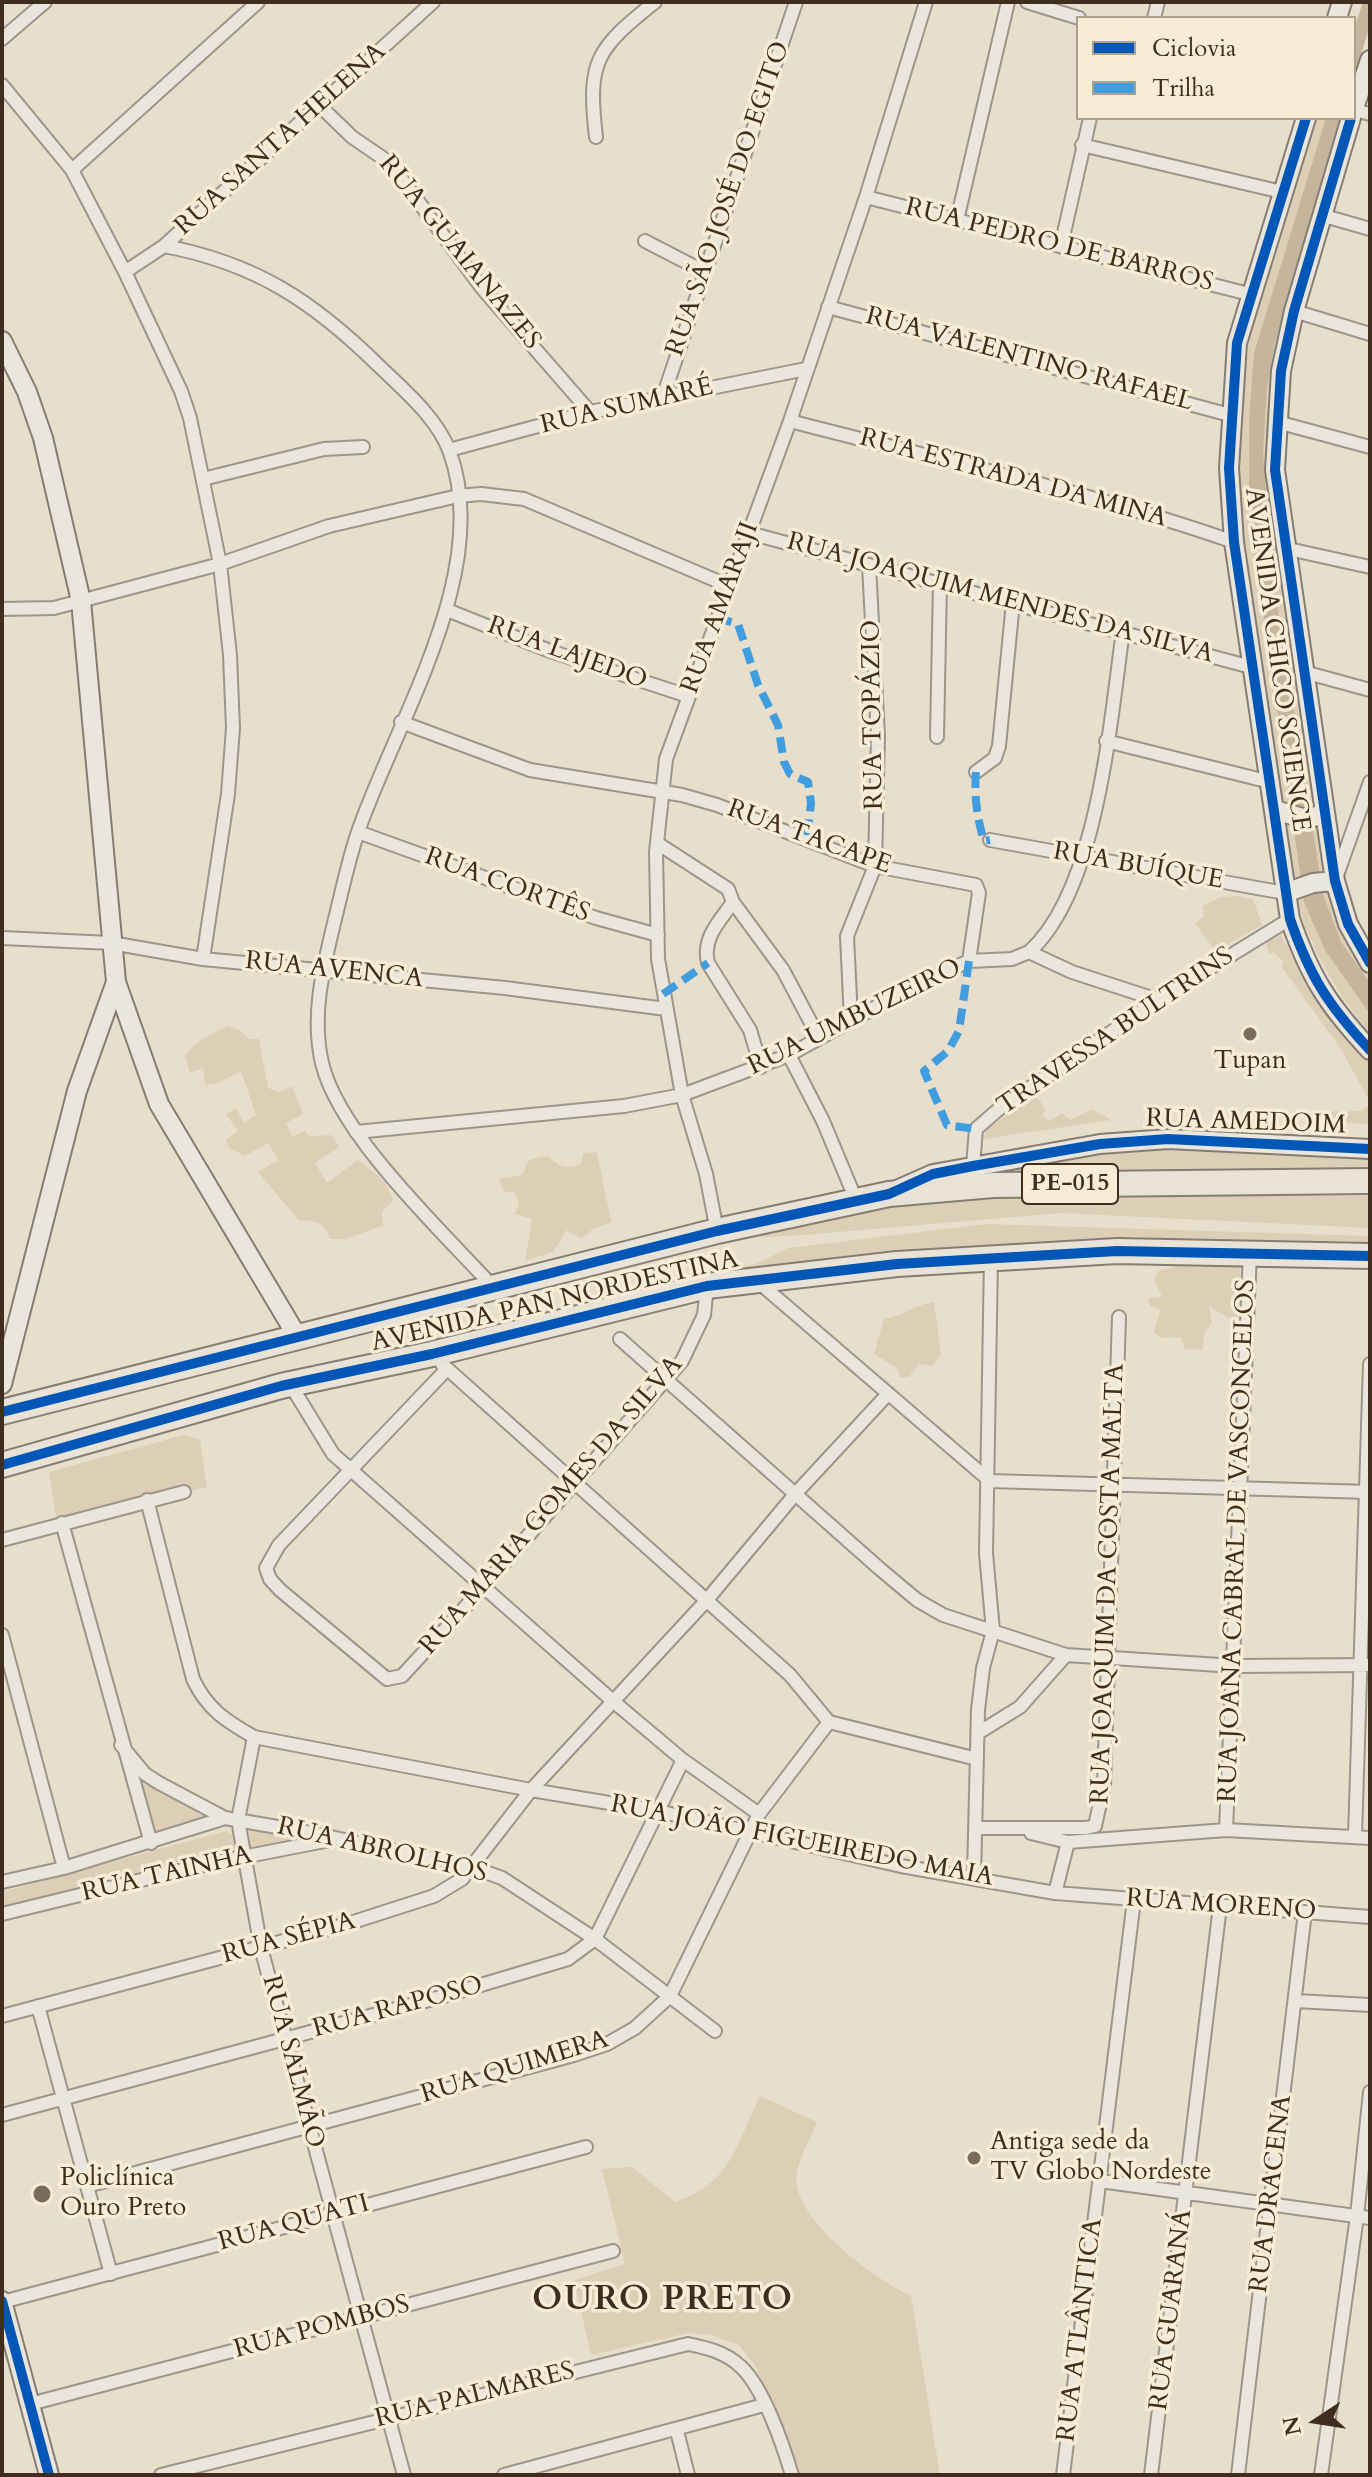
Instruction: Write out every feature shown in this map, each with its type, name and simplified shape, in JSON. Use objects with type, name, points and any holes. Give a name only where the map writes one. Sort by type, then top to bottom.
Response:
[{"type":"highway","name":"AVENIDA PAN NORDESTINA","points":[[2,1412],[717,1231],[889,1194],[993,1185],[1370,1181]]},
{"type":"highway","name":"AVENIDA PAN NORDESTINA","points":[[2,1449],[203,1397],[440,1362],[707,1286],[754,1279],[897,1264],[1117,1251],[1370,1256]]},
{"type":"highway","name":"AVENIDA PAN NORDESTINA","points":[[2,1465],[286,1385]]},
{"type":"main road","points":[[1356,103],[1370,60]]},
{"type":"main road","name":"AVENIDA CHICO SCIENCE","points":[[1305,120],[1237,343],[1229,468],[1234,542],[1270,782],[1300,888],[1290,919],[1308,968],[1321,991],[1370,1050]]},
{"type":"main road","name":"AVENIDA CHICO SCIENCE","points":[[1350,120],[1294,311],[1281,371],[1275,470],[1304,672],[1315,817],[1348,924],[1370,963]]},
{"type":"main road","points":[[2,341],[43,438],[81,601],[116,982],[159,1104],[297,1336]]},
{"type":"main road","points":[[1281,813],[1315,817]]},
{"type":"main road","points":[[1300,888],[1335,881]]},
{"type":"main road","points":[[2,1384],[77,1091],[116,982]]},
{"type":"main road","name":"RUA AMEDOIM","points":[[889,1194],[933,1174],[1087,1146],[1168,1139],[1370,1149]]},
{"type":"main road","points":[[2,2302],[6,2332],[49,2475]]},
{"type":"street","points":[[2,39],[45,2]]},
{"type":"street","points":[[72,170],[258,2]]},
{"type":"street","points":[[596,137],[593,74],[602,51],[655,2]]},
{"type":"street","name":"RUA SÃO JOSÉ DO EGITO","points":[[663,397],[796,2]]},
{"type":"street","name":"RUA AMARAJI","points":[[717,1231],[706,1174],[682,1095],[666,1009],[658,935],[657,843],[666,759],[790,421],[866,197],[926,2]]},
{"type":"street","points":[[957,220],[1008,2]]},
{"type":"street","points":[[1035,3],[1076,17]]},
{"type":"street","name":"RUA SANTA HELENA","points":[[125,272],[164,246],[426,4]]},
{"type":"street","points":[[2,85],[72,170],[125,272],[181,391],[203,479],[220,564],[230,655],[232,762],[203,959]]},
{"type":"street","name":"RUA GUAIANAZES","points":[[319,105],[352,137],[390,163],[482,288],[590,412]]},
{"type":"street","points":[[1061,246],[1089,120]]},
{"type":"street","points":[[1082,145],[1282,192]]},
{"type":"street","name":"RUA PEDRO DE BARROS","points":[[866,197],[1253,295]]},
{"type":"street","points":[[1321,215],[1370,229]]},
{"type":"street","points":[[645,241],[705,272]]},
{"type":"street","points":[[164,246],[228,261],[309,303],[401,387],[422,410],[449,450],[462,540],[447,610],[358,832],[322,971],[318,998],[322,1061],[338,1104],[356,1132],[493,1287]]},
{"type":"street","name":"RUA VALENTINO RAFAEL","points":[[828,307],[1230,415]]},
{"type":"street","points":[[1294,311],[1370,334]]},
{"type":"street","name":"RUA SUMARÉ","points":[[449,450],[590,412],[806,369]]},
{"type":"street","name":"RUA ESTRADA DA MINA","points":[[790,421],[1047,486],[1169,520],[1234,542]]},
{"type":"street","points":[[1277,422],[1370,447]]},
{"type":"street","points":[[203,479],[324,449],[363,447]]},
{"type":"street","points":[[2,609],[37,610],[81,601],[220,564],[329,526],[458,496],[503,494],[524,499],[729,586]]},
{"type":"street","name":"RUA JOAQUIM MENDES DA SILVA","points":[[749,533],[1251,667]]},
{"type":"street","points":[[1284,548],[1370,567]]},
{"type":"street","name":"RUA TOPÁZIO","points":[[869,565],[878,736],[875,866]]},
{"type":"street","points":[[937,737],[940,582]]},
{"type":"street","points":[[976,772],[998,752],[1013,602]]},
{"type":"street","name":"RUA LAJEDO","points":[[447,610],[550,651],[688,696]]},
{"type":"street","points":[[1123,631],[1085,859],[1055,924],[1029,952],[1072,972],[1158,1000]]},
{"type":"street","points":[[1304,672],[1370,690]]},
{"type":"street","name":"RUA TACAPE","points":[[401,722],[530,770],[717,805],[875,866],[976,885],[979,893],[969,961]]},
{"type":"street","points":[[1106,741],[1270,782]]},
{"type":"street","points":[[1335,881],[1369,791]]},
{"type":"street","name":"RUA CORTÊS","points":[[358,832],[596,918],[658,935]]},
{"type":"street","name":"RUA BUÍQUE","points":[[990,840],[1085,859],[1300,888]]},
{"type":"street","points":[[657,843],[724,884],[733,902],[783,970],[819,1038]]},
{"type":"street","points":[[851,1020],[847,936],[875,866]]},
{"type":"street","points":[[733,902],[712,932],[706,954],[708,963],[750,1030],[761,1067]]},
{"type":"street","name":"TRAVESSA BULTRINS","points":[[973,1166],[976,1129],[999,1109],[1158,1000],[1290,919]]},
{"type":"street","name":"RUA AVENCA","points":[[2,938],[111,943],[203,959],[666,1009]]},
{"type":"street","name":"RUA UMBUZEIRO","points":[[356,1132],[624,1106],[682,1095],[789,1055],[969,961],[1012,959],[1029,952]]},
{"type":"street","points":[[789,1055],[823,1121],[856,1200]]},
{"type":"street","name":"RUA JOANA CABRAL DE VASCONCELOS","points":[[1226,1830],[1243,1489],[1250,1252]]},
{"type":"street","points":[[974,1877],[983,1668],[993,1631],[986,1553],[990,1481],[991,1258]]},
{"type":"street","points":[[754,1279],[990,1481],[1367,1492]]},
{"type":"street","name":"RUA MARIA GOMES DA SILVA","points":[[350,1469],[279,1545],[268,1562],[270,1579],[380,1675],[391,1680],[402,1676],[665,1378],[695,1338],[704,1315],[707,1286]]},
{"type":"street","name":"RUA JOAQUIM DA COSTA MALTA","points":[[975,1828],[1027,1830],[1097,1824],[1104,1785],[1119,1317]]},
{"type":"street","points":[[620,1339],[917,1600],[943,1615],[1066,1655],[1235,1666],[1365,1665]]},
{"type":"street","points":[[350,1469],[440,1362],[790,1675],[829,1722],[977,1759]]},
{"type":"street","points":[[1355,1836],[1365,1665],[1370,1364]]},
{"type":"street","points":[[286,1385],[326,1446],[350,1469],[614,1702],[683,1760],[759,1814]]},
{"type":"street","points":[[531,1790],[706,1601],[797,1492],[887,1395]]},
{"type":"street","points":[[2,1540],[184,1492]]},
{"type":"street","name":"RUA JOÃO FIGUEIREDO MAIA","points":[[147,1500],[197,1687],[221,1719],[254,1737],[658,1811],[901,1866],[1073,1896]]},
{"type":"street","name":"RUA ABROLHOS","points":[[62,1523],[121,1745],[151,1843]]},
{"type":"street","points":[[2,1635],[64,1868]]},
{"type":"street","points":[[978,1733],[1020,1707],[1066,1655]]},
{"type":"street","name":"RUA QUIMERA","points":[[87,2186],[607,2044],[635,2028],[670,1996],[759,1814],[829,1722]]},
{"type":"street","name":"RUA SALMÃO","points":[[254,1737],[232,1819],[261,1948],[308,2127],[364,2318],[404,2475]]},
{"type":"street","name":"RUA ABROLHOS","points":[[121,1745],[145,1774],[188,1801],[232,1819],[471,1867],[515,1884],[595,1939],[715,2031]]},
{"type":"street","points":[[595,1939],[683,1760]]},
{"type":"street","name":"RUA SÉPIA","points":[[2,2016],[261,1948],[434,1896],[456,1885],[531,1790]]},
{"type":"street","name":"RUA TAINHA","points":[[2,1882],[64,1868],[232,1819]]},
{"type":"street","points":[[1027,1830],[1068,1842],[1226,1830],[1370,1838]]},
{"type":"street","name":"RUA TAINHA","points":[[2,1914],[207,1864],[333,1839]]},
{"type":"street","points":[[1055,1893],[1068,1842]]},
{"type":"street","name":"RUA MORENO","points":[[1073,1896],[1370,1917]]},
{"type":"street","name":"RUA ATLÂNTICA","points":[[1063,2475],[1134,1900]]},
{"type":"street","name":"RUA GUARANÁ","points":[[1151,2475],[1220,1906]]},
{"type":"street","name":"RUA DRACENA","points":[[1238,2475],[1305,1912]]},
{"type":"street","name":"RUA RAPOSO","points":[[2,2115],[568,1959],[595,1939]]},
{"type":"street","points":[[1296,2001],[1370,2005]]},
{"type":"street","points":[[38,2006],[111,2274]]},
{"type":"street","points":[[1321,2475],[1364,2217],[1370,2092]]},
{"type":"street","name":"RUA QUATI","points":[[2,2302],[586,2147]]},
{"type":"street","points":[[1100,2181],[1364,2217]]},
{"type":"street","name":"RUA POMBOS","points":[[30,2404],[613,2251]]},
{"type":"street","name":"RUA PALMARES","points":[[161,2475],[688,2344],[724,2354],[739,2365],[764,2405],[792,2475]]},
{"type":"street","points":[[504,2475],[677,2431],[764,2405]]},
{"type":"street","points":[[677,2431],[688,2475]]},
{"type":"shaded area","points":[[1363,2],[1370,2],[1370,26],[1356,70],[1356,23]]},
{"type":"shaded area","points":[[1310,120],[1347,120],[1272,423],[1319,812],[1284,808],[1256,662],[1234,473],[1242,354]]},
{"type":"shaded area","points":[[1325,120],[1340,120],[1275,343],[1267,388],[1263,452],[1274,585],[1323,894],[1341,942],[1370,983],[1370,1014],[1325,950],[1304,902],[1255,552],[1249,482],[1249,418],[1254,353]]},
{"type":"shaded area","points":[[1320,819],[1329,877],[1292,886],[1282,821]]},
{"type":"shaded area","points":[[1328,884],[1358,959],[1370,975],[1370,1034],[1325,968],[1294,894]]},
{"type":"shaded area","points":[[1221,897],[1253,899],[1262,925],[1215,951],[1195,923],[1204,917],[1203,906]]},
{"type":"shaded area","points":[[1281,935],[1317,1002],[1370,1061],[1370,1102],[1341,1049],[1281,966],[1284,962],[1274,952],[1269,954],[1266,942]]},
{"type":"shaded area","points":[[227,1026],[240,1030],[249,1039],[259,1039],[268,1088],[279,1092],[292,1086],[303,1114],[286,1123],[292,1137],[305,1131],[309,1136],[331,1135],[339,1147],[315,1163],[327,1183],[358,1160],[384,1183],[393,1201],[382,1212],[383,1226],[345,1239],[330,1239],[319,1224],[299,1220],[258,1172],[278,1160],[268,1143],[245,1156],[229,1148],[226,1140],[238,1131],[226,1114],[236,1108],[244,1123],[256,1115],[241,1071],[218,1083],[205,1085],[203,1068],[190,1073],[185,1056],[196,1043]]},
{"type":"shaded area","points":[[1036,1095],[1046,1110],[1042,1115],[1049,1121],[1062,1113],[1070,1120],[1093,1109],[1111,1120],[984,1139],[987,1129]]},
{"type":"shaded area","points":[[1370,1105],[1370,1124],[1319,1122],[1306,1112],[1361,1111]]},
{"type":"shaded area","points":[[1165,1140],[1370,1152],[1370,1178],[912,1185]]},
{"type":"shaded area","points":[[597,1152],[611,1222],[593,1229],[581,1239],[567,1230],[553,1252],[525,1261],[532,1219],[515,1214],[519,1204],[514,1192],[504,1192],[499,1179],[522,1175],[529,1160],[548,1156],[559,1165],[571,1166],[581,1164],[583,1153]]},
{"type":"shaded area","points":[[990,1191],[1370,1196],[1370,1228],[1061,1213],[803,1235],[745,1238],[725,1234],[788,1220]]},
{"type":"shaded area","points":[[987,1224],[1370,1236],[1370,1252],[695,1280],[758,1263],[788,1248]]},
{"type":"shaded area","points":[[1183,1264],[1240,1267],[1243,1297],[1238,1316],[1228,1318],[1209,1306],[1212,1322],[1205,1332],[1202,1350],[1185,1349],[1181,1337],[1161,1338],[1154,1332],[1160,1310],[1150,1306],[1149,1298],[1162,1297],[1154,1279],[1159,1271]]},
{"type":"shaded area","points":[[934,1302],[941,1354],[932,1366],[919,1364],[909,1377],[900,1377],[897,1368],[874,1354],[884,1319]]},
{"type":"shaded area","points":[[184,1435],[200,1440],[207,1487],[57,1521],[49,1472]]},
{"type":"shaded area","points":[[137,1770],[216,1818],[155,1839]]},
{"type":"shaded area","points":[[249,1824],[322,1838],[250,1850]]},
{"type":"shaded area","points":[[226,1831],[236,1836],[237,1853],[2,1911],[2,1892]]},
{"type":"shaded area","points":[[760,2096],[817,2122],[796,2179],[803,2203],[814,2219],[861,2265],[911,2296],[940,2475],[797,2475],[755,2365],[739,2345],[711,2335],[688,2333],[591,2355],[574,2280],[625,2264],[602,2169],[632,2167],[675,2202],[694,2194],[709,2185],[730,2161]]},
{"type":"marked path","points":[[716,618],[738,624],[758,685],[778,725],[784,762],[790,774],[808,782],[811,803],[807,838]]},
{"type":"marked path","points":[[976,772],[980,824],[984,841],[990,840]]},
{"type":"marked path","points":[[969,961],[959,1031],[948,1051],[924,1071],[947,1125],[976,1129]]},
{"type":"marked path","points":[[663,994],[708,963]]},
{"type":"cycle path","points":[[1305,120],[1237,343],[1229,468],[1234,542],[1290,919],[1305,958],[1322,989],[1370,1050]]},
{"type":"cycle path","points":[[1350,120],[1294,311],[1281,371],[1275,470],[1335,881],[1348,924],[1370,963]]},
{"type":"cycle path","points":[[2,1412],[717,1231],[889,1194],[933,1174],[973,1166],[1100,1144],[1168,1139],[1370,1149]]},
{"type":"cycle path","points":[[2,1465],[281,1386],[432,1354],[707,1286],[897,1264],[1117,1251],[1370,1256]]},
{"type":"cycle path","points":[[2,2301],[49,2475]]},
{"type":"place","name":"Tupan","points":[[1250,1034]]},
{"type":"place","name":"Antiga sede da TV Globo Nordeste","points":[[974,2158]]},
{"type":"place","name":"Policlínica Ouro Preto","points":[[42,2194]]},
{"type":"district","name":"OURO PRETO","points":[[663,2301]]}]
